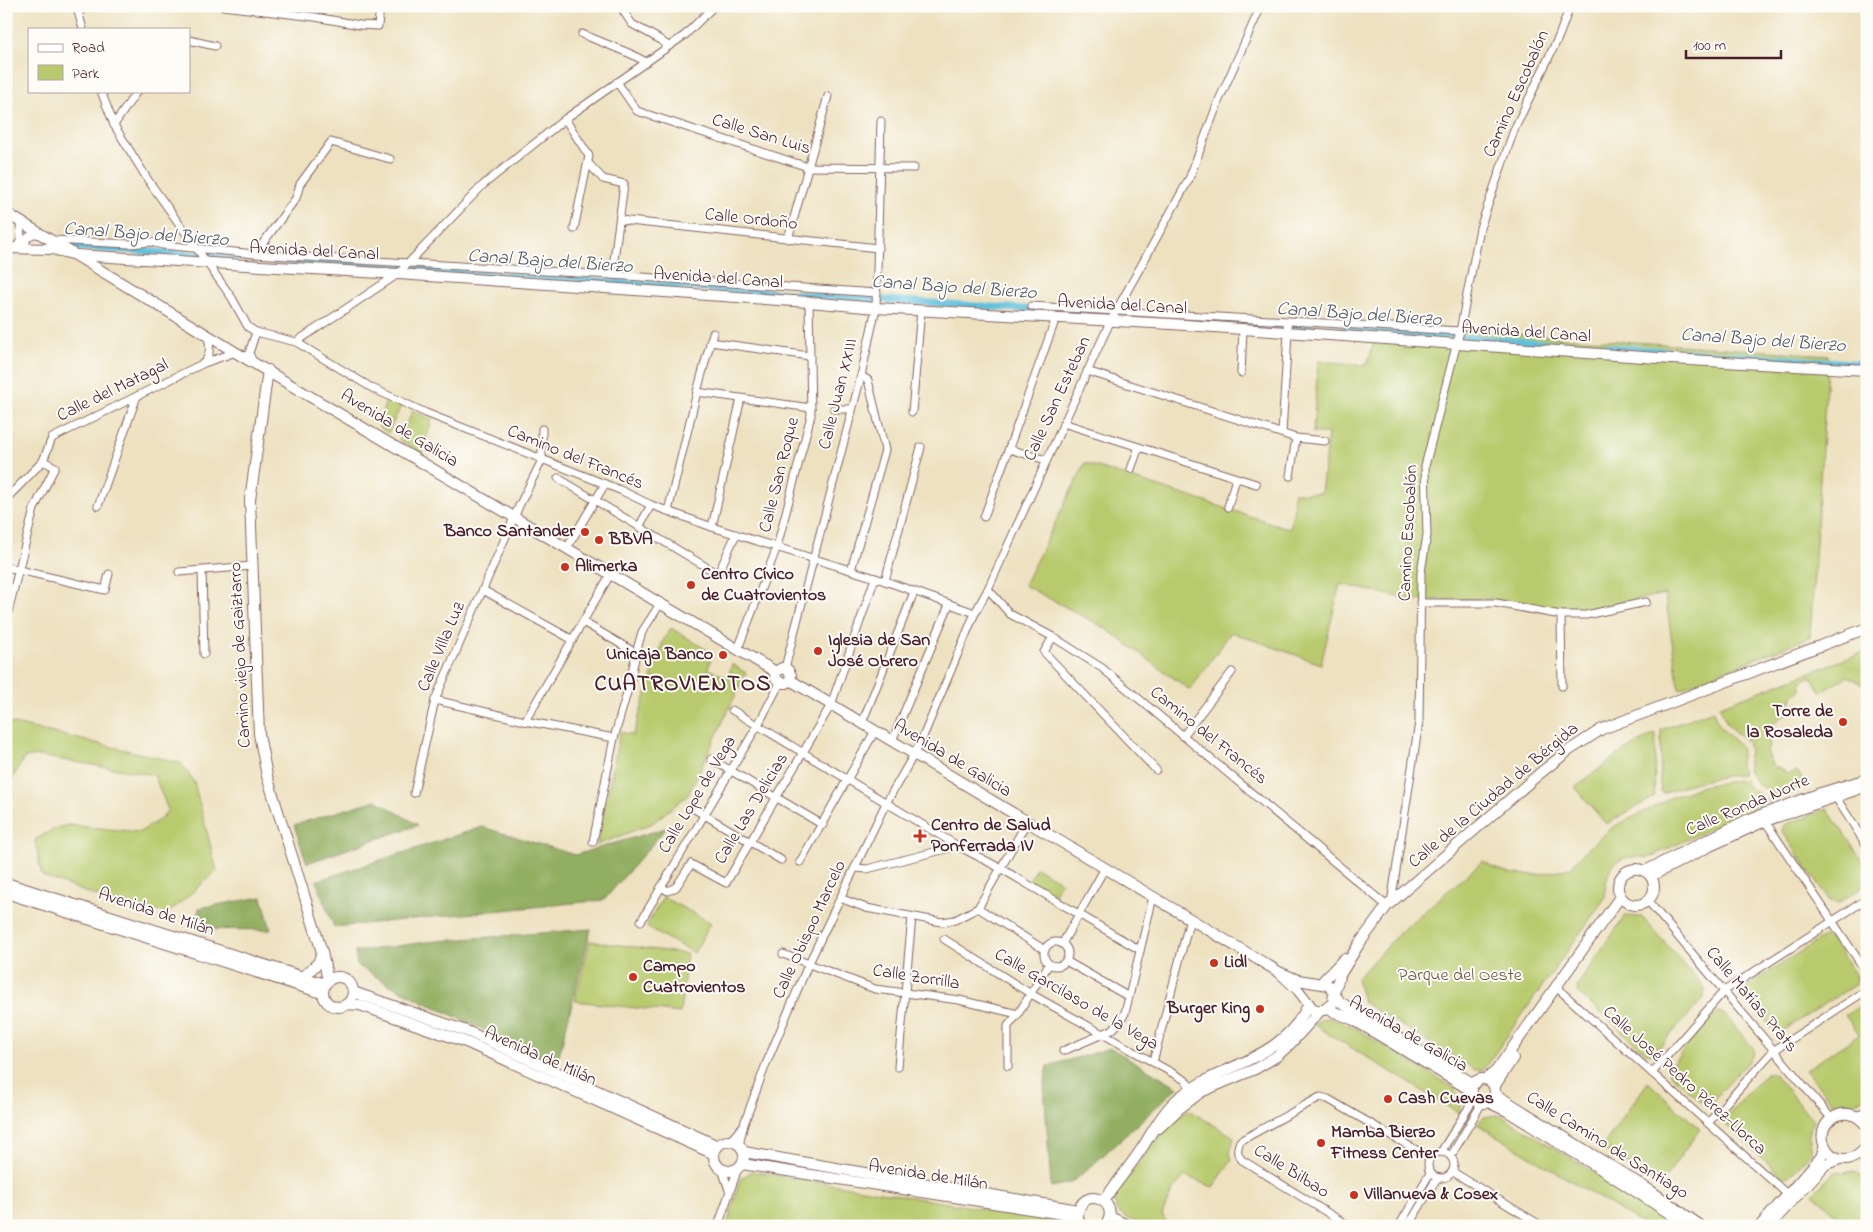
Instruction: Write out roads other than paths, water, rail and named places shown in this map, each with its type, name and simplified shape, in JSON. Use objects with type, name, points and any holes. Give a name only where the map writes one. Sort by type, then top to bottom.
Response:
[{"type":"street","points":[[83,28],[77,8],[109,6]]},
{"type":"street","points":[[223,6],[315,16],[360,25],[378,26],[380,6]]},
{"type":"street","points":[[620,6],[632,24],[668,46]]},
{"type":"street","points":[[296,342],[398,274],[483,184],[564,119],[685,35],[714,6]]},
{"type":"street","name":"Calle San Esteban","points":[[914,754],[920,744],[975,613],[988,589],[1110,322],[1189,179],[1219,100],[1261,6]]},
{"type":"street","name":"Camino Escobalón","points":[[1389,904],[1419,722],[1421,572],[1427,535],[1425,466],[1457,345],[1480,228],[1514,130],[1559,36],[1570,6]]},
{"type":"street","points":[[582,34],[646,62]]},
{"type":"street","points":[[190,40],[215,46]]},
{"type":"street","name":"Calle San Luis","points":[[617,82],[637,111],[808,167],[914,168]]},
{"type":"street","points":[[102,92],[114,125],[148,180],[183,231],[208,262],[232,298],[248,327],[256,332]]},
{"type":"street","points":[[114,125],[136,92]]},
{"type":"street","points":[[788,239],[828,96]]},
{"type":"street","points":[[564,119],[589,156],[574,228]]},
{"type":"street","name":"Calle Juan XXIII","points":[[781,670],[813,560],[861,376],[876,300],[881,121]]},
{"type":"street","points":[[255,254],[296,198],[300,184],[331,142],[390,158]]},
{"type":"street","points":[[588,163],[603,179],[624,184],[612,275]]},
{"type":"street","name":"Avenida de Galicia","points":[[6,213],[610,575],[738,649],[781,670]]},
{"type":"street","name":"Calle Ordoño","points":[[620,220],[878,248]]},
{"type":"street","points":[[16,248],[21,239],[20,221]]},
{"type":"street","points":[[16,248],[25,246],[27,238],[33,234],[41,234]]},
{"type":"street","name":"Avenida del Canal","points":[[53,241],[130,244],[151,242],[255,254],[612,275],[876,300],[921,310],[1171,324],[1457,345],[1867,370]]},
{"type":"street","points":[[16,248],[52,249],[72,252]]},
{"type":"street","name":"Avenida del Canal","points":[[72,252],[112,257],[810,302],[876,300]]},
{"type":"street","points":[[103,271],[104,261],[112,257]]},
{"type":"street","name":"Calle San Roque","points":[[738,649],[777,547],[811,415],[810,302]]},
{"type":"street","name":"Avenida del Canal","points":[[1031,306],[1460,332]]},
{"type":"street","points":[[912,412],[921,310]]},
{"type":"street","points":[[984,517],[1056,318]]},
{"type":"street","points":[[1282,434],[1288,333],[1286,322]]},
{"type":"street","points":[[1241,373],[1243,330]]},
{"type":"street","points":[[238,353],[247,348],[256,332]]},
{"type":"street","points":[[253,362],[249,353],[256,332]]},
{"type":"street","name":"Camino del Francés","points":[[256,332],[296,342],[372,388],[426,413],[604,484],[651,505],[813,560],[885,581],[975,613]]},
{"type":"street","points":[[668,511],[713,333]]},
{"type":"street","points":[[205,362],[210,350],[206,334]]},
{"type":"street","points":[[710,342],[810,356]]},
{"type":"street","points":[[219,358],[223,354],[224,345]]},
{"type":"street","name":"Calle del Matagal","points":[[205,362],[212,352],[224,345]]},
{"type":"street","name":"Calle del Matagal","points":[[6,499],[43,461],[52,438],[205,362],[238,353]]},
{"type":"street","name":"Camino viejo de Gaiztarro","points":[[268,370],[250,500],[259,734],[267,776],[323,957],[328,984]]},
{"type":"street","points":[[1087,371],[1282,434],[1296,438],[1325,441]]},
{"type":"street","points":[[851,570],[885,450],[868,380],[861,376]]},
{"type":"street","points":[[697,392],[811,408]]},
{"type":"street","points":[[98,506],[137,396]]},
{"type":"street","points":[[712,527],[741,398]]},
{"type":"street","points":[[834,408],[851,409]]},
{"type":"street","points":[[1063,423],[1256,484]]},
{"type":"street","points":[[542,429],[542,460]]},
{"type":"street","points":[[1290,476],[1296,438]]},
{"type":"street","points":[[885,581],[921,446]]},
{"type":"street","points":[[1131,469],[1139,447]]},
{"type":"street","points":[[1009,450],[1046,460]]},
{"type":"street","name":"Calle Villa Luz","points":[[414,793],[435,700],[514,517],[542,460]]},
{"type":"street","points":[[6,620],[34,509],[55,467],[43,461]]},
{"type":"street","points":[[558,478],[718,574],[736,534]]},
{"type":"street","points":[[1228,507],[1236,478]]},
{"type":"street","points":[[567,548],[604,484]]},
{"type":"street","points":[[639,527],[651,505]]},
{"type":"street","points":[[180,572],[252,566]]},
{"type":"street","points":[[6,567],[105,590],[109,574]]},
{"type":"street","points":[[202,571],[204,654]]},
{"type":"street","points":[[525,721],[610,575]]},
{"type":"street","name":"Calle Las Delicias","points":[[661,887],[668,891],[676,887],[690,864],[726,883],[831,705],[875,578]]},
{"type":"street","name":"Camino del Francés","points":[[988,589],[999,603],[1018,619],[1053,637],[1102,668],[1389,904]]},
{"type":"street","points":[[483,590],[573,640]]},
{"type":"street","points":[[862,723],[914,592]]},
{"type":"street","points":[[980,602],[985,600],[999,603]]},
{"type":"street","points":[[1420,603],[1496,603],[1561,616],[1586,615],[1646,602]]},
{"type":"street","points":[[594,842],[614,738],[630,682],[636,652],[642,632],[660,604]]},
{"type":"street","points":[[892,742],[949,605]]},
{"type":"street","points":[[1561,616],[1562,686]]},
{"type":"street","points":[[583,622],[636,652]]},
{"type":"street","name":"Calle de la Ciudad de Bérgida","points":[[1334,994],[1340,975],[1359,944],[1389,904],[1568,751],[1602,729],[1867,628]]},
{"type":"street","points":[[1053,637],[1044,652],[1156,770]]},
{"type":"street","points":[[781,670],[775,677],[785,682]]},
{"type":"street","points":[[1183,736],[1232,672]]},
{"type":"street","name":"Avenida de Galicia","points":[[785,682],[862,723],[1279,972],[1298,980],[1320,983]]},
{"type":"street","name":"Calle Lope de Vega","points":[[641,921],[730,770],[785,682]]},
{"type":"street","points":[[435,700],[525,721],[614,738]]},
{"type":"street","points":[[732,710],[958,846],[1000,868],[1140,950]]},
{"type":"street","points":[[800,862],[875,731]]},
{"type":"street","name":"Calle Obispo Marcelo","points":[[738,1146],[766,1064],[808,965],[886,803],[914,754]]},
{"type":"street","points":[[711,759],[822,825]]},
{"type":"street","name":"Calle Ronda Norte","points":[[1648,874],[1718,833],[1762,814],[1867,779]]},
{"type":"street","name":"Calle Ronda Norte","points":[[1648,874],[1765,822],[1834,796],[1867,786]]},
{"type":"street","points":[[1834,796],[1867,846]]},
{"type":"street","points":[[691,807],[781,860]]},
{"type":"street","points":[[840,898],[866,908],[912,917],[942,922],[955,920],[978,908],[1027,822]]},
{"type":"street","points":[[1765,822],[1867,973]]},
{"type":"street","points":[[855,868],[867,869],[958,846]]},
{"type":"street","points":[[1062,944],[1105,868]]},
{"type":"street","points":[[1633,869],[1648,874],[1654,889],[1648,901],[1636,906],[1622,899],[1617,885],[1622,874],[1633,869]]},
{"type":"street","name":"Avenida de Milán","points":[[6,883],[328,984]]},
{"type":"street","name":"Avenida de Milán","points":[[6,893],[328,984]]},
{"type":"street","points":[[1063,1051],[1112,1030],[1120,1022],[1125,1013],[1153,897]]},
{"type":"street","points":[[1399,1226],[1430,1173],[1428,1165],[1430,1158],[1442,1152],[1622,899]]},
{"type":"street","points":[[1652,1073],[1724,992],[1867,899]]},
{"type":"street","name":"Calle Matías Prats","points":[[1648,901],[1831,1118]]},
{"type":"street","points":[[978,908],[1045,950]]},
{"type":"street","points":[[898,1067],[912,917]]},
{"type":"street","points":[[1153,1062],[1190,919]]},
{"type":"street","name":"Calle Garcilaso de la Vega","points":[[944,939],[1031,994],[1185,1080],[1192,1089]]},
{"type":"street","points":[[1050,944],[1062,944],[1068,952],[1066,961],[1062,965],[1055,966],[1049,964],[1045,958],[1045,950],[1050,944]]},
{"type":"street","name":"Calle de la Ciudad de Bérgida","points":[[1320,983],[1359,944]]},
{"type":"street","name":"Calle Zorrilla","points":[[783,954],[875,989],[958,1000],[1018,1014]]},
{"type":"street","points":[[303,977],[323,957]]},
{"type":"street","points":[[1066,961],[1128,997]]},
{"type":"street","points":[[1008,1066],[1008,1026],[1018,1014],[1049,964]]},
{"type":"street","name":"Avenida de Galicia","points":[[1279,972],[1308,1002]]},
{"type":"street","points":[[345,979],[350,983],[353,992],[351,1000],[338,1008],[330,1005],[323,998],[328,984],[345,979]]},
{"type":"street","points":[[1103,1201],[1163,1115],[1179,1097],[1211,1077],[1248,1062],[1271,1049],[1298,1024],[1308,1002],[1308,990],[1320,983],[1331,987],[1334,994],[1333,1003],[1277,1056],[1254,1069],[1201,1092],[1152,1133]]},
{"type":"street","points":[[1451,1156],[1483,1094],[1486,1079],[1496,1071],[1558,989]]},
{"type":"street","name":"Calle José Pedro Pérez-Llorca","points":[[1558,989],[1787,1194]]},
{"type":"street","points":[[1708,1123],[1773,1051],[1867,990]]},
{"type":"street","name":"Avenida de Milán","points":[[353,992],[469,1032],[716,1150]]},
{"type":"street","name":"Avenida de Galicia","points":[[1334,994],[1340,1002],[1483,1094]]},
{"type":"street","points":[[1308,1002],[1312,1008],[1324,1010]]},
{"type":"street","name":"Avenida de Milán","points":[[347,1004],[360,1005],[466,1042],[716,1150]]},
{"type":"street","name":"Avenida de Galicia","points":[[1324,1010],[1354,1020],[1483,1094]]},
{"type":"street","name":"Calle Camino de Santiago","points":[[1483,1094],[1507,1112],[1689,1226]]},
{"type":"street","name":"Calle Camino de Santiago","points":[[1483,1094],[1651,1191],[1701,1226]]},
{"type":"street","name":"Calle Bilbao","points":[[1349,1226],[1242,1160],[1238,1155],[1237,1148],[1240,1140],[1320,1097],[1328,1098],[1430,1158]]},
{"type":"street","points":[[1857,1116],[1867,1110]]},
{"type":"street","points":[[1760,1226],[1821,1157],[1824,1146],[1823,1132],[1831,1118],[1846,1113],[1857,1116],[1867,1126]]},
{"type":"street","points":[[718,1226],[729,1191],[740,1166],[738,1146],[723,1143],[716,1150],[716,1164],[722,1169],[730,1171],[740,1166]]},
{"type":"street","name":"Avenida de Milán","points":[[738,1146],[1077,1220]]},
{"type":"street","points":[[1824,1146],[1832,1156],[1840,1159]]},
{"type":"street","points":[[1770,1226],[1826,1164],[1840,1159],[1863,1159],[1867,1146]]},
{"type":"street","points":[[1408,1226],[1434,1182],[1439,1178],[1447,1177],[1453,1172],[1454,1164],[1451,1156],[1442,1152]]},
{"type":"street","name":"Avenida de Milán","points":[[740,1166],[1063,1214],[1077,1220]]},
{"type":"street","points":[[722,1169],[729,1191]]},
{"type":"street","points":[[1453,1172],[1542,1226]]},
{"type":"street","points":[[1430,1173],[1439,1178]]},
{"type":"street","points":[[1077,1220],[1082,1203],[1090,1198],[1103,1201],[1110,1210],[1108,1221],[1129,1226]]},
{"type":"waterway","name":"Canal Bajo del Bierzo","points":[[63,246],[1867,364]]},
{"type":"place","name":"Banco Santander","points":[[585,532]]},
{"type":"place","name":"BBVA","points":[[599,540]]},
{"type":"place","name":"Alimerka","points":[[565,567]]},
{"type":"place","name":"Centro Cívico de Cuatrovientos","points":[[691,585]]},
{"type":"place","name":"Iglesia de San José Obrero","points":[[818,651]]},
{"type":"place","name":"Unicaja Banco","points":[[723,655]]},
{"type":"place","name":"Torre de la Rosaleda","points":[[1843,722]]},
{"type":"place","name":"Centro de Salud Ponferrada IV","points":[[920,836]]},
{"type":"place","name":"Lidl","points":[[1214,963]]},
{"type":"place","name":"Campo Cuatrovientos","points":[[633,977]]},
{"type":"place","name":"Burger King","points":[[1260,1009]]},
{"type":"place","name":"Cash Cuevas","points":[[1388,1099]]},
{"type":"place","name":"Mamba Bierzo Fitness Center","points":[[1321,1143]]},
{"type":"place","name":"Villanueva & Cosex","points":[[1354,1195]]},
{"type":"district","name":"CUATROVIENTOS","points":[[683,685]]},
{"type":"park label","name":"Parque del Oeste","points":[[1460,976]]}]
